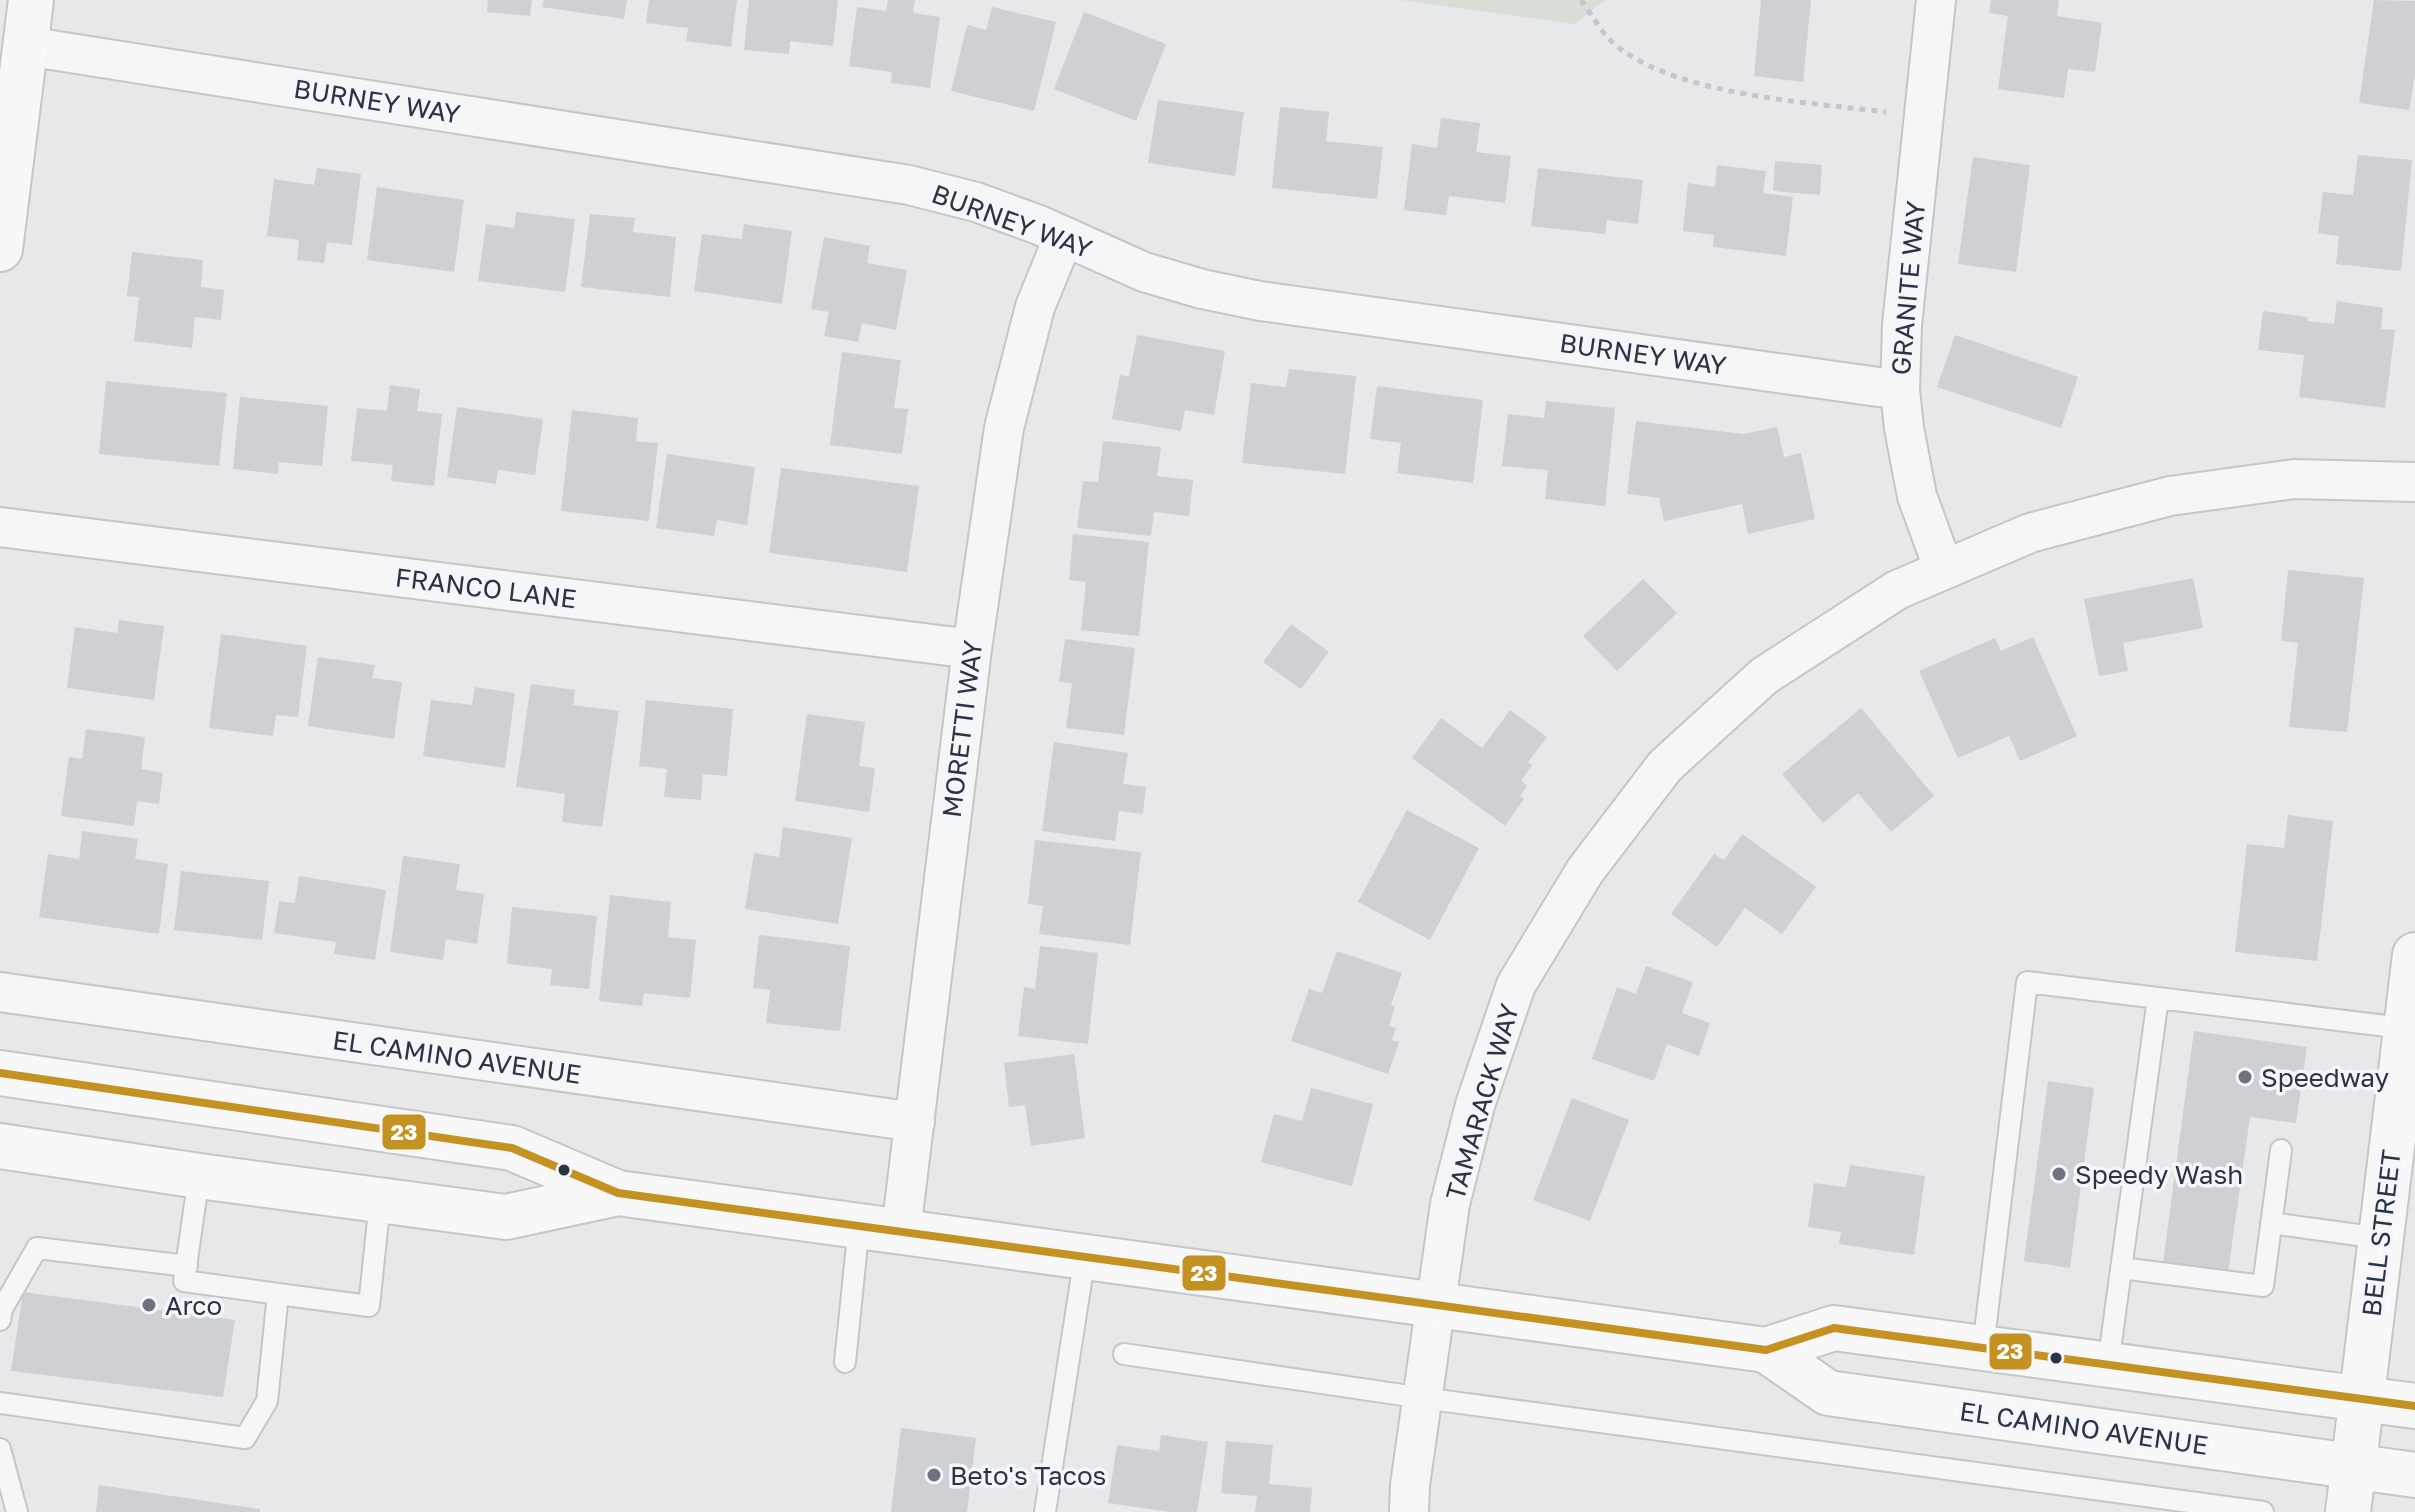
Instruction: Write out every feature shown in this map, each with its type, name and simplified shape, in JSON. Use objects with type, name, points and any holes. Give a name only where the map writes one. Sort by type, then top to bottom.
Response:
[{"type":"main road","points":[[0,249],[31,0]]},
{"type":"main road","name":"BELL STREET","points":[[2348,1512],[2380,1238],[2410,1029],[2415,955]]},
{"type":"main road","name":"EL CAMINO AVENUE","points":[[0,1073],[512,1148],[618,1193],[1766,1350],[1834,1328],[2415,1406]]},
{"type":"main road","name":"EL CAMINO AVENUE","points":[[0,1146],[506,1217],[618,1193]]},
{"type":"main road","name":"EL CAMINO AVENUE","points":[[1766,1350],[1828,1393],[2415,1475]]},
{"type":"street","name":"GRANITE WAY","points":[[1936,0],[1902,325],[1900,390],[1917,496],[1944,570]]},
{"type":"street","name":"BURNEY WAY","points":[[26,46],[909,185],[976,202],[1064,236],[1144,272],[1202,289],[1260,301],[1900,390]]},
{"type":"street","name":"MORETTI WAY","points":[[901,1231],[972,649],[1004,428],[1035,307],[1064,236]]},
{"type":"street","name":"TAMARACK WAY","points":[[1409,1512],[1410,1485],[1450,1204],[1480,1090],[1516,985],[1585,871],[1665,766],[1764,676],[1897,590],[2030,533],[2170,496],[2294,479],[2415,482]]},
{"type":"street","name":"FRANCO LANE","points":[[0,527],[972,649]]},
{"type":"street","name":"EL CAMINO AVENUE","points":[[0,992],[915,1122]]},
{"type":"lane","points":[[1983,1348],[2027,982],[2410,1029]]},
{"type":"lane","points":[[2108,1365],[2158,998]]},
{"type":"lane","points":[[2121,1268],[2263,1286],[2281,1150]]},
{"type":"lane","points":[[199,1176],[184,1281],[278,1294],[369,1306],[380,1201]]},
{"type":"lane","points":[[2271,1223],[2380,1238]]},
{"type":"lane","points":[[845,1362],[859,1225]]},
{"type":"lane","points":[[0,1320],[2,1309],[37,1248],[187,1266]]},
{"type":"lane","points":[[1045,1512],[1085,1256]]},
{"type":"lane","points":[[0,1403],[245,1438],[267,1401],[278,1294]]},
{"type":"lane","points":[[1124,1354],[1423,1398],[2263,1512]]},
{"type":"lane","points":[[0,1449],[17,1512]]},
{"type":"path","points":[[1581,0],[1616,47],[1660,72],[1750,95],[1923,117]]},
{"type":"shaded area","points":[[1401,0],[1605,0],[1575,24]]},
{"type":"building","points":[[488,0],[532,0],[530,16],[487,12]]},
{"type":"building","points":[[544,0],[627,0],[624,19],[542,7]]},
{"type":"building","points":[[649,0],[737,0],[731,47],[686,41],[688,28],[646,23]]},
{"type":"building","points":[[749,0],[838,0],[833,46],[790,41],[789,54],[744,50]]},
{"type":"building","points":[[888,0],[915,0],[913,13],[940,17],[930,88],[891,83],[892,72],[849,66],[857,7],[886,11]]},
{"type":"building","points":[[1761,0],[1811,0],[1803,82],[1754,76]]},
{"type":"building","points":[[1991,0],[2059,0],[2057,16],[2102,23],[2095,72],[2068,69],[2064,98],[1998,89],[2008,16],[1989,13]]},
{"type":"building","points":[[2374,0],[2415,1],[2415,74],[2409,110],[2359,103]]},
{"type":"building","points":[[992,7],[1056,22],[1034,111],[951,91],[967,25],[986,30]]},
{"type":"building","points":[[1084,12],[1166,44],[1136,121],[1054,89]]},
{"type":"building","points":[[1158,100],[1244,112],[1235,176],[1148,163]]},
{"type":"building","points":[[1280,107],[1329,112],[1326,141],[1383,147],[1377,199],[1272,188]]},
{"type":"building","points":[[1441,118],[1480,123],[1476,152],[1511,156],[1505,203],[1449,196],[1446,215],[1404,210],[1412,144],[1437,148]]},
{"type":"building","points":[[2358,155],[2412,160],[2401,271],[2336,264],[2339,236],[2318,233],[2323,192],[2353,195]]},
{"type":"building","points":[[1973,157],[2030,165],[2016,272],[1958,264]]},
{"type":"building","points":[[1775,161],[1822,165],[1820,195],[1773,191]]},
{"type":"building","points":[[1717,165],[1766,171],[1763,193],[1793,197],[1786,256],[1713,247],[1714,235],[1683,231],[1688,183],[1715,187]]},
{"type":"building","points":[[317,168],[361,174],[352,245],[327,242],[324,263],[297,260],[299,240],[267,236],[274,179],[314,185]]},
{"type":"building","points":[[1538,168],[1643,180],[1638,224],[1607,220],[1605,234],[1531,226]]},
{"type":"building","points":[[377,187],[464,200],[454,272],[367,260]]},
{"type":"building","points":[[516,212],[575,219],[565,292],[478,281],[486,224],[514,228]]},
{"type":"building","points":[[590,214],[635,218],[633,232],[676,237],[670,297],[581,287]]},
{"type":"building","points":[[744,224],[792,231],[782,304],[694,291],[702,234],[742,239]]},
{"type":"building","points":[[824,237],[870,246],[867,263],[907,270],[896,330],[862,323],[858,342],[824,336],[829,312],[811,309]]},
{"type":"building","points":[[132,252],[203,260],[201,287],[224,290],[221,320],[195,317],[192,348],[134,341],[139,297],[127,296]]},
{"type":"building","points":[[2337,301],[2383,308],[2381,329],[2395,330],[2385,408],[2299,397],[2304,355],[2258,350],[2263,311],[2334,324]]},
{"type":"building","points":[[1137,335],[1225,351],[1214,415],[1185,410],[1181,431],[1112,419],[1120,375],[1129,377]]},
{"type":"building","points":[[1955,335],[2078,377],[2061,428],[1937,387]]},
{"type":"building","points":[[842,352],[901,360],[894,408],[908,409],[902,454],[830,445]]},
{"type":"building","points":[[1289,369],[1356,376],[1345,474],[1242,463],[1251,383],[1286,387]]},
{"type":"building","points":[[106,381],[227,393],[219,466],[99,454]]},
{"type":"building","points":[[390,385],[420,389],[417,411],[442,414],[434,486],[391,481],[393,465],[351,461],[357,408],[387,411]]},
{"type":"building","points":[[1377,386],[1483,400],[1473,483],[1397,473],[1401,443],[1370,439]]},
{"type":"building","points":[[240,397],[328,406],[322,466],[279,462],[278,474],[233,469]]},
{"type":"building","points":[[1546,401],[1615,408],[1605,506],[1545,499],[1548,470],[1502,466],[1508,414],[1544,418]]},
{"type":"building","points":[[457,407],[543,419],[535,475],[498,470],[496,484],[447,477]]},
{"type":"building","points":[[572,410],[638,418],[636,441],[658,443],[649,521],[561,511]]},
{"type":"building","points":[[1636,421],[1744,434],[1777,427],[1784,457],[1801,453],[1815,519],[1748,534],[1742,504],[1664,521],[1659,498],[1627,494]]},
{"type":"building","points":[[1103,441],[1161,447],[1157,476],[1193,480],[1189,516],[1154,512],[1151,536],[1077,528],[1083,481],[1098,482]]},
{"type":"building","points":[[667,454],[755,467],[747,525],[717,520],[714,536],[656,528]]},
{"type":"building","points":[[781,468],[919,486],[907,572],[769,553]]},
{"type":"building","points":[[1073,534],[1149,542],[1139,636],[1081,630],[1086,582],[1069,580]]},
{"type":"building","points":[[2288,570],[2364,578],[2347,732],[2289,727],[2298,643],[2281,641]]},
{"type":"building","points":[[2193,578],[2203,628],[2123,643],[2128,671],[2099,676],[2084,599]]},
{"type":"building","points":[[1643,579],[1677,613],[1617,671],[1583,636]]},
{"type":"building","points":[[119,620],[164,626],[154,700],[67,688],[75,627],[117,633]]},
{"type":"building","points":[[1291,624],[1329,652],[1301,689],[1263,662]]},
{"type":"building","points":[[221,634],[307,646],[298,717],[276,715],[273,736],[209,728]]},
{"type":"building","points":[[2033,637],[2077,736],[2020,761],[2009,736],[1958,758],[1919,671],[1995,638],[2001,651]]},
{"type":"building","points":[[1065,639],[1135,648],[1124,735],[1066,728],[1072,683],[1059,682]]},
{"type":"building","points":[[318,657],[375,665],[372,678],[402,682],[394,739],[308,726]]},
{"type":"building","points":[[531,684],[575,690],[573,705],[619,711],[602,827],[562,822],[565,794],[516,787]]},
{"type":"building","points":[[475,687],[515,693],[505,768],[423,756],[431,700],[472,705]]},
{"type":"building","points":[[646,700],[733,709],[727,776],[703,774],[701,800],[664,797],[667,769],[639,766]]},
{"type":"building","points":[[1861,708],[1934,796],[1891,832],[1858,793],[1823,823],[1782,774]]},
{"type":"building","points":[[1510,710],[1547,737],[1528,762],[1532,765],[1521,781],[1527,786],[1520,796],[1524,799],[1505,826],[1412,758],[1441,718],[1482,748]]},
{"type":"building","points":[[807,714],[865,722],[859,766],[875,768],[869,812],[795,801]]},
{"type":"building","points":[[86,729],[145,737],[141,769],[163,773],[159,804],[137,801],[134,826],[61,816],[69,757],[82,759]]},
{"type":"building","points":[[1054,742],[1128,753],[1123,784],[1146,787],[1143,814],[1119,811],[1115,841],[1042,831]]},
{"type":"building","points":[[1407,810],[1479,848],[1430,940],[1358,902]]},
{"type":"building","points":[[2288,815],[2333,821],[2317,961],[2235,952],[2247,844],[2284,848]]},
{"type":"building","points":[[783,827],[852,838],[838,924],[745,909],[754,853],[779,857]]},
{"type":"building","points":[[82,831],[138,839],[135,859],[168,864],[159,934],[39,917],[48,854],[79,859]]},
{"type":"building","points":[[1742,834],[1816,887],[1782,934],[1745,908],[1717,947],[1671,914],[1714,854],[1724,860]]},
{"type":"building","points":[[1035,840],[1141,852],[1130,945],[1039,934],[1043,906],[1028,904]]},
{"type":"building","points":[[403,856],[460,864],[456,890],[484,894],[477,944],[446,939],[443,960],[390,952]]},
{"type":"building","points":[[181,871],[269,881],[262,940],[174,930]]},
{"type":"building","points":[[299,876],[386,890],[375,960],[334,954],[336,942],[274,933],[279,901],[295,903]]},
{"type":"building","points":[[610,895],[671,902],[668,937],[696,940],[690,998],[644,993],[642,1006],[599,1001]]},
{"type":"building","points":[[512,907],[597,916],[589,989],[550,985],[552,969],[507,964]]},
{"type":"building","points":[[759,935],[850,946],[840,1031],[766,1023],[770,990],[753,988]]},
{"type":"building","points":[[1040,946],[1098,953],[1088,1044],[1018,1036],[1024,987],[1035,989]]},
{"type":"building","points":[[1337,951],[1402,973],[1391,1005],[1395,1007],[1389,1026],[1396,1028],[1392,1040],[1399,1042],[1388,1074],[1291,1041],[1309,989],[1322,993]]},
{"type":"building","points":[[1646,966],[1693,982],[1682,1013],[1710,1023],[1699,1056],[1667,1044],[1654,1081],[1592,1059],[1617,987],[1636,994]]},
{"type":"building","points":[[2194,1031],[2307,1047],[2296,1123],[2250,1117],[2228,1272],[2163,1263]]},
{"type":"building","points":[[1074,1054],[1085,1138],[1031,1146],[1025,1105],[1009,1107],[1004,1063]]},
{"type":"building","name":"Speedy Wash","points":[[2048,1081],[2094,1088],[2070,1268],[2024,1261]]},
{"type":"building","points":[[1311,1088],[1373,1104],[1352,1186],[1261,1162],[1274,1114],[1302,1121]]},
{"type":"building","points":[[1572,1098],[1629,1120],[1590,1221],[1533,1200]]},
{"type":"building","points":[[1850,1165],[1925,1176],[1914,1255],[1839,1244],[1841,1232],[1808,1227],[1814,1183],[1846,1187]]},
{"type":"building","points":[[23,1292],[235,1320],[223,1397],[11,1371]]},
{"type":"building","name":"Beto's Tacos","points":[[901,1428],[976,1438],[967,1512],[891,1512]]},
{"type":"building","points":[[1161,1435],[1208,1442],[1197,1512],[1170,1512],[1108,1503],[1117,1445],[1159,1451]]},
{"type":"building","points":[[1226,1441],[1273,1445],[1269,1484],[1312,1488],[1310,1512],[1255,1512],[1257,1496],[1221,1493]]},
{"type":"building","points":[[99,1485],[260,1509],[260,1512],[96,1512]]},
{"type":"transit line","name":"23","points":[[0,1073],[512,1148],[618,1193],[1766,1350],[1834,1328],[2415,1406]]},
{"type":"place","name":"Speedway","points":[[2245,1077]]},
{"type":"place","name":"Speedy Wash","points":[[2059,1174]]},
{"type":"place","name":"Arco","points":[[149,1305]]},
{"type":"place","name":"Beto's Tacos","points":[[934,1475]]}]
